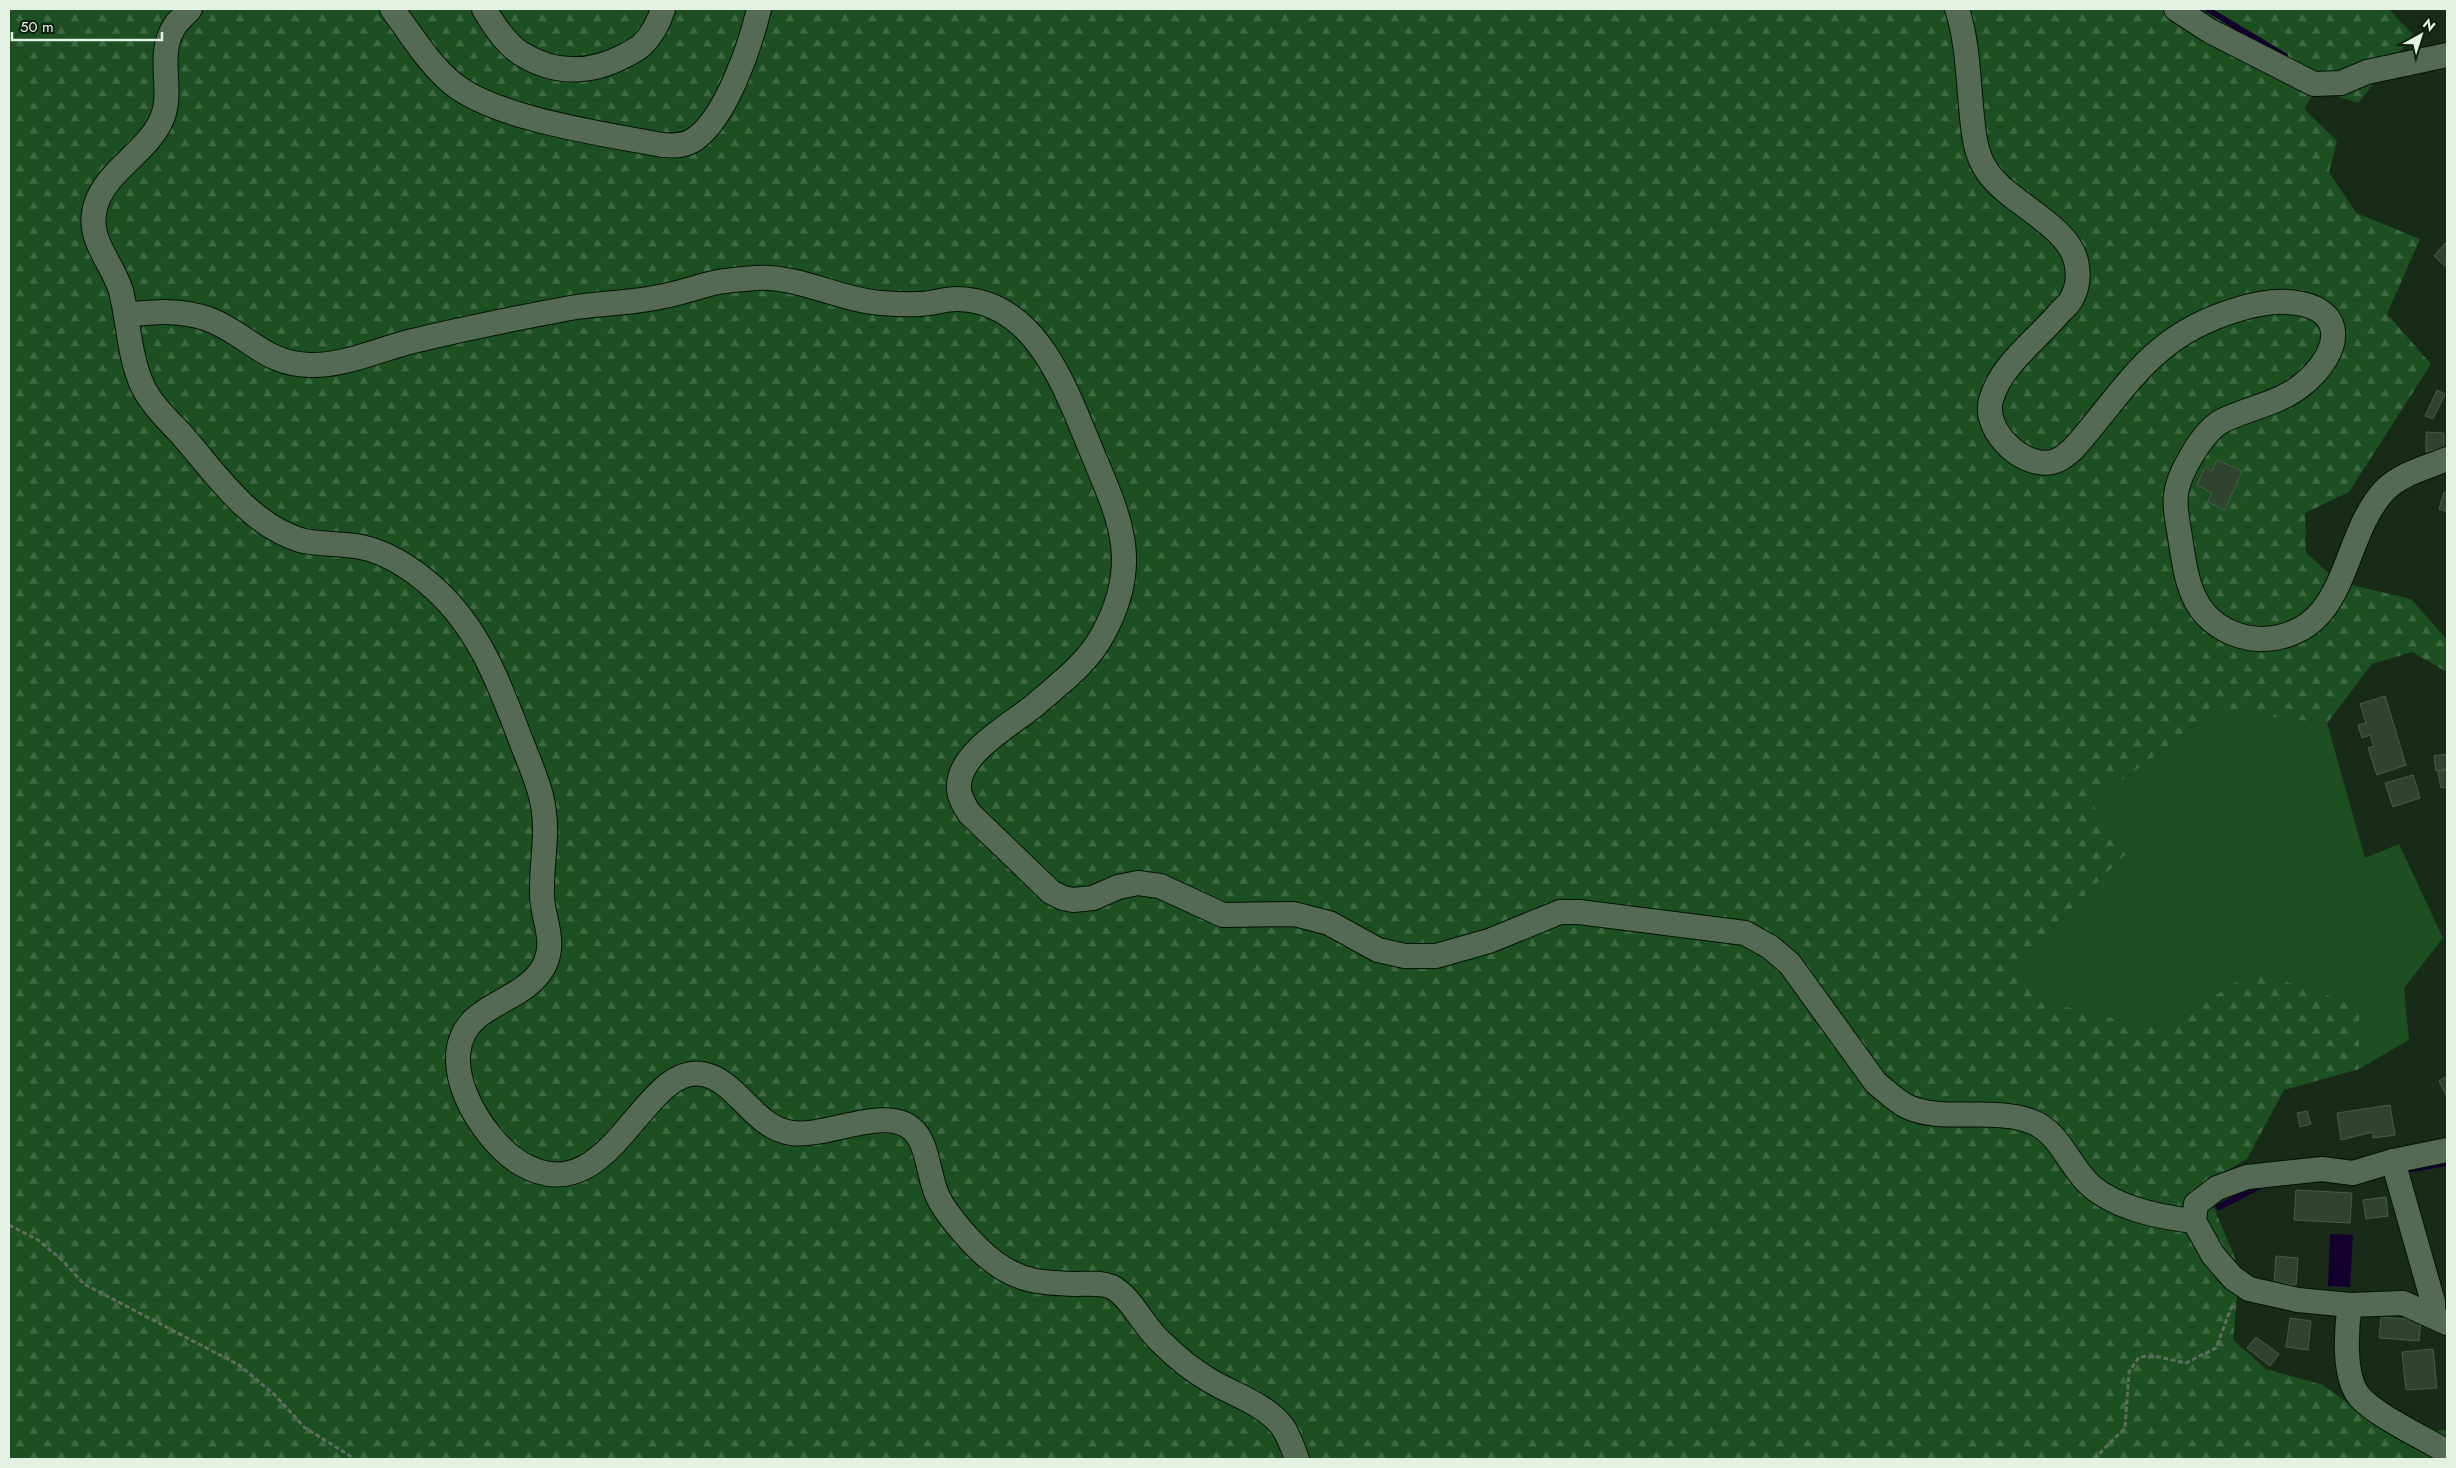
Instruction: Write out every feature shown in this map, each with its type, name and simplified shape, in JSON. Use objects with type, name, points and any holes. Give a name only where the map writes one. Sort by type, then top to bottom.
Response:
[{"type":"street","points":[[190,9],[174,28],[166,48],[164,64],[168,96],[160,122],[104,190],[95,206],[95,232],[99,247],[119,283],[134,364],[147,395],[245,507],[278,531],[306,542],[361,547],[391,556],[431,585],[460,614],[496,674],[541,796],[547,836],[541,898],[549,926],[550,949],[541,972],[525,988],[474,1019],[460,1037],[458,1067],[463,1087],[474,1113],[504,1151],[525,1166],[546,1173],[566,1174],[589,1166],[610,1147],[669,1083],[688,1074],[705,1074],[720,1082],[765,1124],[783,1132],[805,1135],[884,1119],[904,1123],[916,1131],[939,1198],[968,1237],[988,1259],[1016,1278],[1070,1284],[1096,1283],[1113,1288],[1127,1300],[1154,1336],[1172,1353],[1204,1377],[1274,1418],[1286,1431],[1297,1459]]},
{"type":"street","points":[[392,9],[436,69],[453,84],[481,102],[552,123],[662,146],[680,146],[696,139],[714,118],[729,93],[755,27],[759,9]]},
{"type":"street","points":[[484,9],[496,28],[519,52],[544,65],[572,71],[609,64],[641,46],[658,22],[663,9]]},
{"type":"street","points":[[1957,9],[1967,62],[1976,144],[1986,171],[2004,191],[2049,226],[2066,242],[2076,259],[2078,278],[2072,298],[2008,368],[1990,402],[1991,416],[1996,433],[2019,455],[2037,462],[2057,461],[2078,443],[2152,354],[2178,334],[2200,323],[2245,307],[2280,301],[2302,303],[2322,310],[2331,320],[2334,337],[2329,353],[2314,374],[2301,386],[2283,397],[2220,422],[2205,437],[2188,462],[2180,478],[2176,496],[2183,559],[2194,596],[2205,614],[2219,626],[2238,636],[2257,639],[2276,638],[2294,634],[2310,624],[2336,591],[2368,514],[2383,492],[2397,479],[2447,459]]},
{"type":"street","points":[[2176,9],[2210,31],[2314,84],[2341,83],[2367,72],[2447,55]]},
{"type":"street","points":[[126,316],[155,312],[187,312],[228,328],[275,360],[310,365],[336,362],[413,341],[578,307],[659,297],[717,282],[761,278],[814,287],[877,303],[920,304],[957,299],[981,303],[1007,314],[1027,330],[1046,353],[1066,388],[1105,481],[1120,524],[1126,556],[1121,590],[1103,634],[1094,648],[1084,661],[1032,706],[980,747],[964,766],[958,784],[962,802],[969,813],[1051,892],[1073,900],[1092,898],[1118,887],[1138,883],[1160,886],[1223,915],[1294,914],[1329,923],[1378,950],[1405,956],[1436,956],[1489,941],[1560,912],[1579,912],[1745,933],[1770,947],[1790,964],[1876,1083],[1907,1106],[1927,1112],[2005,1115],[2030,1121],[2042,1127],[2058,1142],[2091,1186],[2115,1202],[2168,1218],[2194,1221]]},
{"type":"street","points":[[2440,1319],[2403,1303],[2350,1306],[2298,1300],[2249,1289],[2233,1278],[2213,1255],[2194,1221],[2196,1204],[2217,1188],[2247,1177],[2322,1169],[2353,1173],[2393,1161],[2447,1150]]},
{"type":"street","points":[[2393,1161],[2433,1302],[2440,1319]]},
{"type":"street","points":[[2350,1306],[2346,1333],[2351,1381],[2358,1396],[2374,1408],[2447,1452]]},
{"type":"path","points":[[9,1225],[38,1240],[60,1258],[84,1284],[239,1365],[275,1395],[304,1426],[355,1459]]},
{"type":"path","points":[[2094,1459],[2125,1428],[2129,1372],[2139,1357],[2154,1356],[2186,1362],[2216,1348],[2231,1308],[2249,1289]]},
{"type":"green space","points":[[9,9],[2389,9],[2413,35],[2358,103],[2316,89],[2304,109],[2337,141],[2329,172],[2356,213],[2420,239],[2387,314],[2431,364],[2349,492],[2305,513],[2306,553],[2339,582],[2411,599],[2447,640],[2447,672],[2412,652],[2372,664],[2327,723],[2216,711],[2091,803],[2130,850],[2018,962],[2042,1001],[2162,1030],[2253,971],[2359,1005],[2359,1069],[2284,1090],[2247,1159],[2204,1184],[2240,1270],[2233,1340],[2266,1369],[2323,1385],[2424,1459],[9,1459]]},
{"type":"green space","points":[[2216,711],[2327,723],[2365,858],[2399,844],[2443,938],[2404,988],[2409,1040],[2359,1069],[2359,1005],[2253,971],[2162,1030],[2042,1001],[2018,962],[2130,850],[2091,803]]},
{"type":"green space","points":[[2447,1430],[2447,1459],[2424,1459],[2390,1434]]},
{"type":"shaded area","points":[[2330,1234],[2353,1235],[2350,1287],[2328,1286]]},
{"type":"building","points":[[2445,243],[2447,246],[2447,264],[2445,266],[2434,256]]},
{"type":"building","points":[[2437,390],[2445,394],[2433,419],[2425,416]]},
{"type":"building","points":[[2426,432],[2444,433],[2444,447],[2426,452]]},
{"type":"building","points":[[2217,460],[2242,471],[2225,510],[2208,502],[2212,493],[2197,485],[2205,467],[2212,471]]},
{"type":"building","points":[[2444,492],[2447,493],[2447,512],[2439,509]]},
{"type":"building","points":[[2385,696],[2406,765],[2377,775],[2368,748],[2374,746],[2370,735],[2362,738],[2358,725],[2366,723],[2360,704]]},
{"type":"building","points":[[2447,754],[2447,769],[2436,771],[2434,756]]},
{"type":"building","points":[[2447,770],[2447,787],[2441,788],[2438,772]]},
{"type":"building","points":[[2413,775],[2420,798],[2393,807],[2385,783]]},
{"type":"building","points":[[2447,1076],[2447,1097],[2439,1081]]},
{"type":"building","points":[[2390,1105],[2395,1135],[2373,1138],[2373,1132],[2341,1140],[2337,1113]]},
{"type":"building","points":[[2307,1111],[2311,1124],[2300,1127],[2297,1113]]},
{"type":"building","points":[[2296,1190],[2352,1193],[2350,1223],[2294,1220]]},
{"type":"building","points":[[2386,1197],[2388,1216],[2366,1219],[2363,1200]]},
{"type":"building","points":[[2276,1256],[2298,1258],[2296,1285],[2274,1283]]},
{"type":"building","points":[[2381,1317],[2421,1320],[2419,1341],[2379,1338]]},
{"type":"building","points":[[2290,1318],[2311,1321],[2308,1350],[2286,1347]]},
{"type":"building","points":[[2256,1337],[2279,1354],[2270,1366],[2247,1348]]},
{"type":"building","points":[[2433,1349],[2437,1388],[2406,1390],[2402,1352]]},
{"type":"waterway","points":[[2207,9],[2285,56]]},
{"type":"waterway","points":[[2412,1169],[2447,1163]]},
{"type":"waterway","points":[[2219,1207],[2258,1187]]}]
